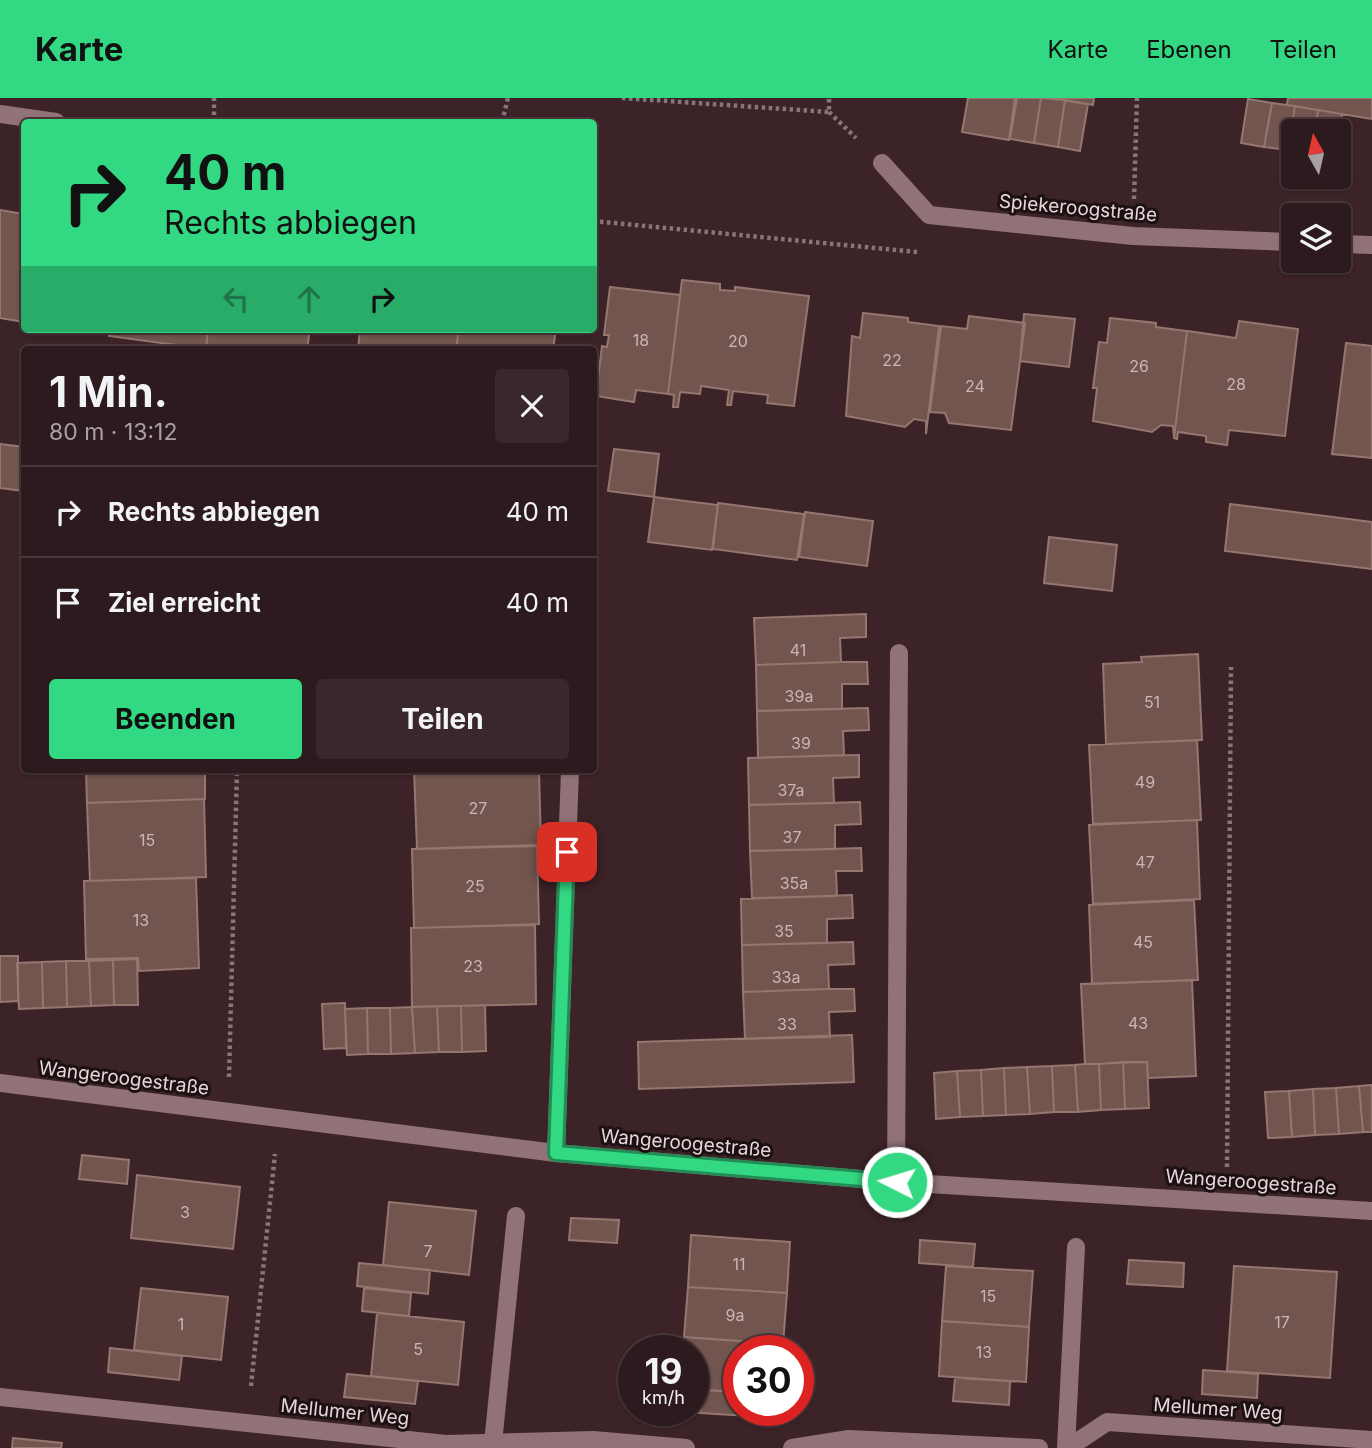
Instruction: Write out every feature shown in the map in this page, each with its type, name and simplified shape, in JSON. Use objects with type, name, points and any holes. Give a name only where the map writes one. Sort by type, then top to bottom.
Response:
[{"type":"street","points":[[0,114],[35,119]]},
{"type":"street","points":[[882,163],[929,215]]},
{"type":"street","name":"Spiekeroogstraße","points":[[929,215],[1133,236],[1281,242]]},
{"type":"street","points":[[1351,244],[1372,245]]},
{"type":"street","points":[[897,1182],[899,653]]},
{"type":"street","points":[[556,1153],[570,773]]},
{"type":"street","name":"Wangeroogestraße","points":[[0,1083],[556,1153],[897,1182],[1372,1210]]},
{"type":"street","points":[[493,1443],[516,1216]]},
{"type":"street","points":[[1067,1448],[1076,1247]]},
{"type":"street","name":"Mellumer Weg","points":[[0,1397],[446,1444],[593,1440],[686,1448]]},
{"type":"street","name":"Mellumer Weg","points":[[1067,1448],[1107,1422],[1372,1440]]},
{"type":"street","points":[[792,1448],[849,1439],[1039,1448]]},
{"type":"path","points":[[214,98],[214,119]]},
{"type":"path","points":[[503,119],[508,98]]},
{"type":"path","points":[[622,98],[829,112],[830,98]]},
{"type":"path","points":[[1133,236],[1138,98]]},
{"type":"path","points":[[597,221],[925,253],[929,215]]},
{"type":"path","points":[[1226,1201],[1231,667]]},
{"type":"path","points":[[228,1112],[237,773]]},
{"type":"path","points":[[247,1423],[279,1119]]},
{"type":"building","points":[[968,98],[1015,98],[1009,140],[962,132]]},
{"type":"building","points":[[1017,98],[1041,98],[1034,143],[1010,139]]},
{"type":"building","points":[[1041,98],[1065,100],[1058,147],[1034,143]]},
{"type":"building","points":[[1050,98],[1094,98],[1093,105]]},
{"type":"building","points":[[1288,98],[1372,98],[1372,119],[1287,105]]},
{"type":"building","points":[[1248,99],[1272,103],[1264,147],[1241,143]]},
{"type":"building","points":[[1065,100],[1088,104],[1080,151],[1058,147]]},
{"type":"building","points":[[1272,103],[1295,106],[1293,119],[1281,119],[1281,149],[1264,147]]},
{"type":"building","points":[[1295,106],[1318,110],[1317,119],[1293,119]]},
{"type":"building","points":[[1318,110],[1342,114],[1341,119],[1317,119]]},
{"type":"building","points":[[0,210],[21,214],[21,322],[0,318]]},
{"type":"building","points":[[682,280],[720,284],[720,290],[735,291],[735,287],[809,296],[794,406],[767,403],[768,395],[733,391],[731,405],[727,405],[729,390],[701,386],[700,394],[680,392],[678,407],[673,407],[674,395],[668,394]]},
{"type":"building","points":[[610,287],[680,295],[668,394],[636,390],[634,402],[597,396],[602,346],[607,347],[609,335],[604,335]]},
{"type":"building","points":[[863,313],[908,318],[908,322],[939,326],[926,434],[926,421],[914,419],[905,427],[846,416],[852,336],[860,338]]},
{"type":"building","points":[[1024,314],[1075,319],[1069,367],[1020,361]]},
{"type":"building","points":[[969,316],[1025,323],[1011,430],[949,423],[945,413],[930,412],[941,326],[967,329]]},
{"type":"building","points":[[1110,318],[1156,323],[1156,327],[1187,331],[1174,438],[1173,426],[1161,425],[1152,432],[1093,421],[1097,388],[1093,388],[1099,342],[1107,343]]},
{"type":"building","points":[[1239,321],[1298,329],[1285,436],[1229,430],[1227,445],[1206,442],[1206,436],[1178,432],[1177,439],[1174,438],[1187,331],[1236,338]]},
{"type":"building","points":[[109,333],[208,333],[206,346],[184,346],[109,336]]},
{"type":"building","points":[[208,333],[309,333],[308,346],[206,346]]},
{"type":"building","points":[[360,333],[458,333],[457,346],[358,346]]},
{"type":"building","points":[[458,333],[555,333],[554,346],[457,346]]},
{"type":"building","points":[[1346,343],[1372,346],[1372,458],[1332,454]]},
{"type":"building","points":[[0,444],[21,447],[21,491],[0,488]]},
{"type":"building","points":[[614,449],[659,454],[654,497],[608,491]]},
{"type":"building","points":[[654,497],[718,505],[712,550],[648,542]]},
{"type":"building","points":[[718,503],[804,514],[797,560],[713,549]]},
{"type":"building","points":[[1230,504],[1372,522],[1372,569],[1225,551]]},
{"type":"building","points":[[805,512],[873,521],[867,566],[799,557]]},
{"type":"building","points":[[1049,537],[1117,545],[1112,591],[1044,583]]},
{"type":"building","points":[[866,614],[866,637],[840,638],[841,662],[756,665],[754,618]]},
{"type":"building","points":[[1198,654],[1202,740],[1106,744],[1103,664],[1142,662],[1141,657]]},
{"type":"building","points":[[867,662],[868,684],[842,684],[842,709],[757,711],[756,665]]},
{"type":"building","points":[[868,708],[869,730],[843,731],[844,755],[758,758],[757,711]]},
{"type":"building","points":[[1197,740],[1201,820],[1093,824],[1089,745]]},
{"type":"building","points":[[859,755],[859,777],[833,778],[834,803],[749,805],[748,758]]},
{"type":"building","points":[[86,773],[205,773],[205,799],[87,803]]},
{"type":"building","points":[[414,773],[539,773],[541,846],[417,849]]},
{"type":"building","points":[[204,799],[206,877],[90,881],[87,803]]},
{"type":"building","points":[[860,802],[861,824],[835,825],[835,849],[750,851],[749,805]]},
{"type":"building","points":[[1197,820],[1200,899],[1093,904],[1089,825]]},
{"type":"building","points":[[537,845],[539,924],[414,928],[412,849]]},
{"type":"building","points":[[861,848],[862,871],[836,871],[837,896],[752,898],[750,851]]},
{"type":"building","points":[[196,878],[199,968],[139,971],[138,958],[86,959],[84,881]]},
{"type":"building","points":[[852,895],[853,918],[827,919],[827,943],[742,945],[741,899]]},
{"type":"building","points":[[1194,900],[1198,980],[1092,984],[1089,905]]},
{"type":"building","points":[[535,925],[536,1004],[412,1007],[411,928]]},
{"type":"building","points":[[853,942],[854,964],[828,965],[829,989],[743,992],[742,945]]},
{"type":"building","points":[[0,956],[18,956],[18,1001],[0,1002]]},
{"type":"building","points":[[137,959],[138,1005],[114,1005],[113,960]]},
{"type":"building","points":[[113,960],[114,1005],[91,1006],[89,961]]},
{"type":"building","points":[[66,961],[67,1007],[43,1008],[42,962]]},
{"type":"building","points":[[66,961],[89,961],[91,1006],[67,1007]]},
{"type":"building","points":[[42,962],[43,1008],[19,1009],[17,963]]},
{"type":"building","points":[[1192,980],[1196,1076],[1148,1078],[1147,1062],[1085,1064],[1081,984]]},
{"type":"building","points":[[854,989],[855,1011],[829,1012],[830,1037],[745,1039],[743,992]]},
{"type":"building","points":[[345,1003],[346,1048],[324,1049],[322,1004]]},
{"type":"building","points":[[485,1005],[486,1051],[462,1052],[461,1006]]},
{"type":"building","points":[[437,1006],[461,1006],[462,1052],[439,1052]]},
{"type":"building","points":[[437,1006],[439,1052],[415,1053],[412,1007]]},
{"type":"building","points":[[412,1007],[415,1053],[391,1054],[390,1008]]},
{"type":"building","points":[[367,1008],[390,1008],[391,1054],[368,1054]]},
{"type":"building","points":[[367,1008],[368,1054],[347,1055],[345,1009]]},
{"type":"building","points":[[852,1035],[854,1082],[639,1089],[638,1042]]},
{"type":"building","points":[[1123,1062],[1125,1109],[1101,1110],[1099,1064]]},
{"type":"building","points":[[1123,1062],[1147,1062],[1149,1108],[1125,1109]]},
{"type":"building","points":[[1099,1064],[1101,1110],[1078,1112],[1075,1065]]},
{"type":"building","points":[[1075,1065],[1078,1112],[1054,1112],[1052,1066]]},
{"type":"building","points":[[1052,1066],[1054,1112],[1030,1114],[1027,1067]]},
{"type":"building","points":[[1027,1067],[1030,1114],[1006,1115],[1004,1068]]},
{"type":"building","points":[[1004,1068],[1006,1115],[983,1116],[981,1070]]},
{"type":"building","points":[[981,1070],[983,1116],[960,1117],[957,1071]]},
{"type":"building","points":[[957,1071],[960,1117],[936,1119],[934,1073]]},
{"type":"building","points":[[1372,1085],[1372,1132],[1363,1132],[1359,1086]]},
{"type":"building","points":[[1359,1086],[1363,1132],[1339,1134],[1336,1088]]},
{"type":"building","points":[[1336,1088],[1339,1134],[1315,1135],[1313,1089]]},
{"type":"building","points":[[1313,1089],[1315,1135],[1292,1137],[1289,1091]]},
{"type":"building","points":[[1289,1091],[1292,1137],[1268,1138],[1265,1092]]},
{"type":"building","points":[[82,1155],[129,1160],[127,1184],[79,1179]]},
{"type":"building","points":[[137,1175],[240,1187],[233,1249],[131,1238]]},
{"type":"building","points":[[389,1202],[476,1211],[469,1275],[383,1265]]},
{"type":"building","points":[[571,1218],[619,1220],[617,1243],[569,1240]]},
{"type":"building","points":[[691,1235],[790,1242],[787,1293],[688,1287]]},
{"type":"building","points":[[920,1240],[975,1244],[973,1267],[919,1263]]},
{"type":"building","points":[[1129,1260],[1184,1263],[1183,1287],[1127,1284]]},
{"type":"building","points":[[359,1263],[430,1270],[428,1294],[357,1286]]},
{"type":"building","points":[[946,1266],[1033,1271],[1029,1327],[942,1321]]},
{"type":"building","points":[[1234,1266],[1337,1272],[1330,1378],[1227,1371]]},
{"type":"building","points":[[688,1287],[787,1293],[784,1335],[723,1335],[723,1340],[709,1339],[709,1335],[684,1335]]},
{"type":"building","points":[[141,1288],[228,1297],[221,1360],[134,1350]]},
{"type":"building","points":[[364,1288],[411,1293],[409,1316],[362,1311]]},
{"type":"building","points":[[377,1313],[464,1322],[458,1385],[371,1376]]},
{"type":"building","points":[[942,1321],[1029,1327],[1026,1382],[939,1376]]},
{"type":"building","points":[[709,1339],[723,1340],[723,1391],[709,1390]]},
{"type":"building","points":[[110,1348],[182,1356],[179,1380],[108,1372]]},
{"type":"building","points":[[1203,1370],[1258,1374],[1257,1398],[1202,1394]]},
{"type":"building","points":[[347,1374],[418,1381],[415,1404],[344,1397]]},
{"type":"building","points":[[955,1378],[1010,1381],[1009,1405],[953,1401]]},
{"type":"building","points":[[709,1390],[723,1391],[723,1414],[709,1414]]},
{"type":"building","points":[[13,1438],[62,1443],[61,1448],[12,1448]]},
{"type":"route","points":[[567,852],[556,1153],[897,1182]]}]
